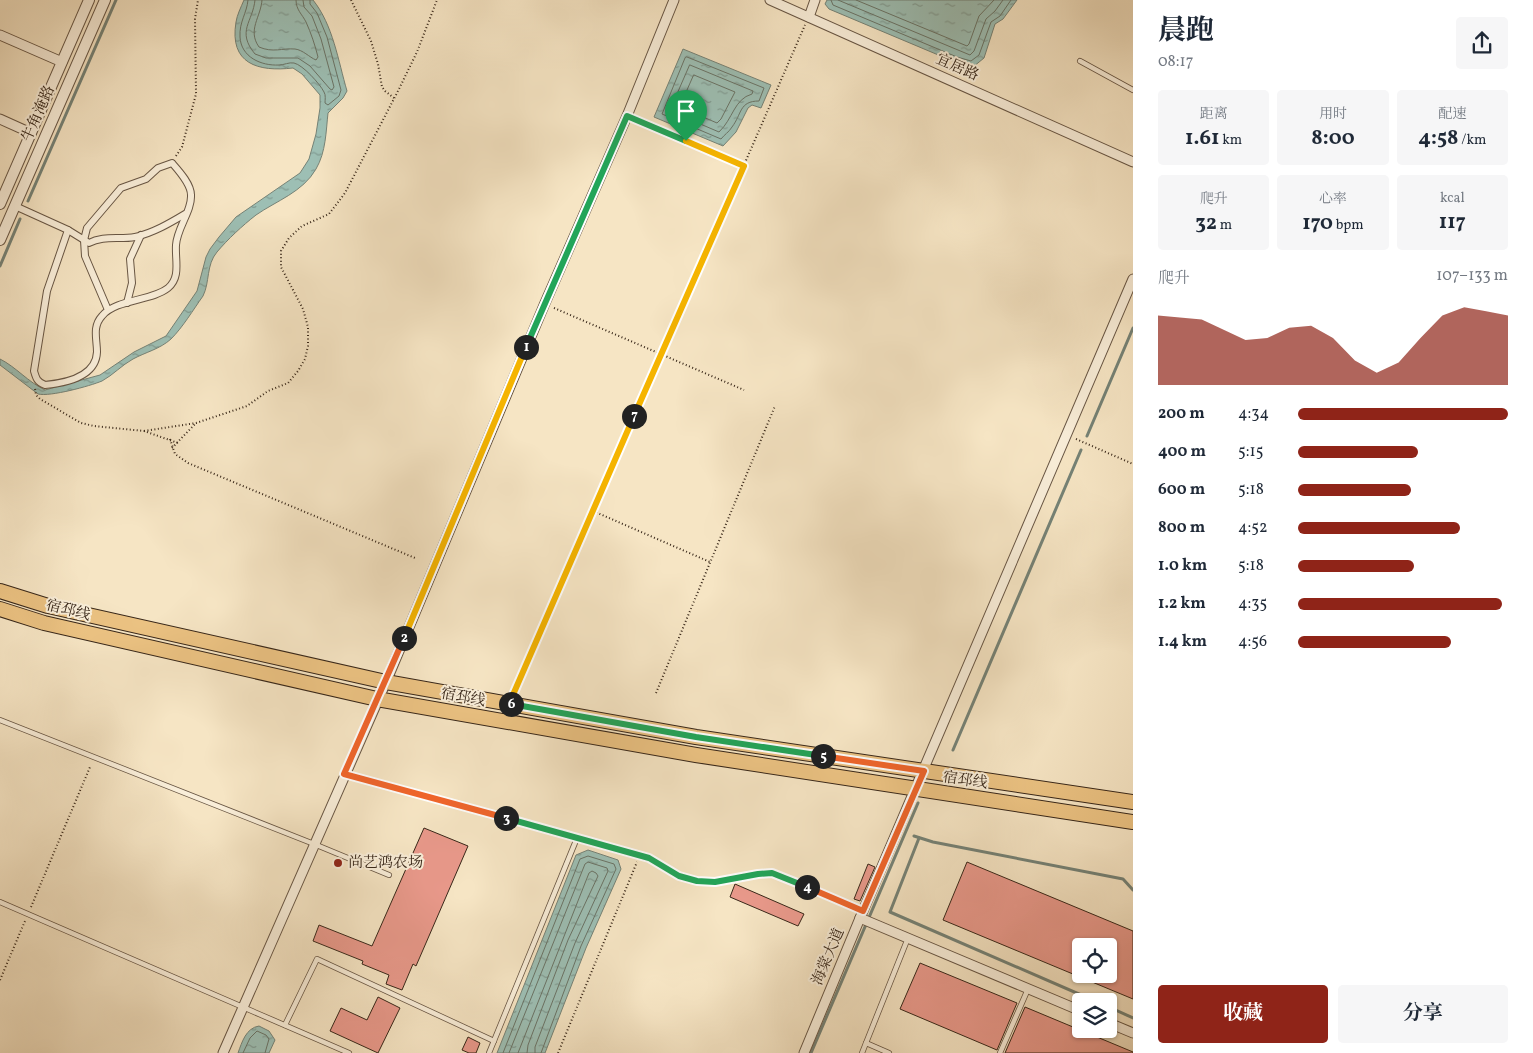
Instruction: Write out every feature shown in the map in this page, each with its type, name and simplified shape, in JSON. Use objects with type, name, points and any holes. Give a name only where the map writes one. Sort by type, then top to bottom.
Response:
[{"type":"main road","name":"宿邳线","points":[[0,591],[48,606],[386,682],[696,737],[1133,802]]},
{"type":"main road","name":"宿邳线","points":[[0,609],[44,623],[377,699],[696,755],[1133,822]]},
{"type":"street","name":"牛角淹路","points":[[0,204],[4,182],[31,133],[89,0]]},
{"type":"street","name":"牛角淹路","points":[[0,240],[105,0]]},
{"type":"street","points":[[223,1053],[386,682],[545,303],[627,116],[674,0]]},
{"type":"street","name":"宜居路","points":[[770,0],[1133,162]]},
{"type":"street","points":[[808,17],[815,0]]},
{"type":"street","points":[[0,35],[62,62]]},
{"type":"street","points":[[0,119],[31,133]]},
{"type":"street","points":[[68,230],[47,291],[41,320],[34,371],[39,383],[45,385],[82,376],[90,371],[96,360],[95,337],[97,323],[108,310],[166,290],[174,282],[177,272],[176,245],[192,196],[191,190],[172,163],[158,168],[146,179],[121,188],[87,228],[84,240],[86,256],[108,310]]},
{"type":"street","points":[[15,206],[68,230],[89,243],[96,239],[140,235],[167,225],[185,214]]},
{"type":"street","points":[[128,303],[132,283],[130,259],[140,235]]},
{"type":"street","name":"海棠大道","points":[[804,1053],[1133,280]]},
{"type":"street","points":[[862,916],[908,938],[1072,1007]]},
{"type":"street","points":[[1117,1026],[1133,1033]]},
{"type":"lane","points":[[1080,60],[1133,90]]},
{"type":"lane","points":[[0,720],[389,875]]},
{"type":"lane","points":[[344,774],[649,858],[679,876],[697,881],[715,882],[772,873],[862,916]]},
{"type":"lane","points":[[489,1053],[577,838]]},
{"type":"lane","points":[[0,902],[349,1053]]},
{"type":"lane","points":[[862,1053],[908,938]]},
{"type":"lane","points":[[285,1025],[317,959],[494,1041]]},
{"type":"lane","points":[[1000,1053],[1028,989]]},
{"type":"lane","points":[[866,1043],[889,1053]]},
{"type":"path","points":[[172,163],[182,147],[196,94],[195,19],[198,0]]},
{"type":"path","points":[[351,0],[371,41],[382,87],[384,91],[394,98]]},
{"type":"path","points":[[144,431],[196,423],[248,406],[268,391],[288,383],[298,371],[305,359],[308,346],[308,327],[303,309],[281,267],[282,251],[289,238],[302,226],[329,214],[345,193],[417,52],[436,0]]},
{"type":"path","points":[[509,704],[808,17]]},
{"type":"path","points":[[627,116],[744,166]]},
{"type":"path","points":[[545,303],[744,390]]},
{"type":"path","points":[[39,383],[35,388],[36,395],[75,421],[94,426],[144,431],[178,443]]},
{"type":"path","points":[[656,693],[775,406]]},
{"type":"path","points":[[172,448],[196,423]]},
{"type":"path","points":[[1067,435],[1133,464]]},
{"type":"path","points":[[170,440],[172,448],[181,459],[188,463],[416,558]]},
{"type":"path","points":[[593,511],[710,562]]},
{"type":"path","points":[[0,980],[90,766]]},
{"type":"path","points":[[558,1053],[640,856]]},
{"type":"water","points":[[244,0],[313,0],[325,20],[334,43],[347,91],[343,98],[328,113],[324,149],[316,169],[311,177],[297,190],[256,215],[217,252],[211,262],[203,296],[171,339],[158,348],[129,361],[102,381],[60,393],[38,394],[0,365],[0,359],[45,390],[100,375],[134,352],[166,336],[197,291],[206,257],[219,237],[236,217],[300,173],[309,159],[316,134],[320,95],[302,74],[293,68],[280,69],[258,66],[242,56],[237,47],[235,36],[239,11]]},
{"type":"water","points":[[827,0],[1017,0],[1003,19],[995,24],[984,58],[973,67],[955,62],[829,9],[825,4]]},
{"type":"water","points":[[683,49],[771,85],[761,108],[752,105],[748,108],[736,132],[723,146],[654,117]]},
{"type":"water","points":[[588,850],[618,860],[621,869],[586,948],[545,1053],[497,1053],[576,855]]},
{"type":"water","points":[[259,1026],[269,1031],[275,1040],[269,1053],[238,1053],[248,1033]]},
{"type":"building","points":[[424,828],[468,846],[416,966],[413,964],[402,990],[386,984],[389,975],[362,964],[363,961],[313,941],[319,925],[372,946]]},
{"type":"building","points":[[967,862],[1133,931],[1133,999],[1095,983],[1117,983],[1117,938],[1072,938],[1072,974],[943,920]]},
{"type":"building","points":[[868,864],[875,867],[860,901],[854,899]]},
{"type":"building","points":[[735,884],[804,914],[798,926],[730,897]]},
{"type":"building","points":[[920,963],[1017,1003],[997,1050],[900,1009]]},
{"type":"building","points":[[378,997],[400,1008],[378,1053],[330,1031],[341,1008],[367,1020]]},
{"type":"building","points":[[1025,1007],[1072,1027],[1072,1038],[1099,1038],[1133,1052],[1133,1053],[1005,1053]]},
{"type":"building","points":[[468,1037],[480,1043],[476,1053],[462,1050]]},
{"type":"waterway","points":[[28,201],[116,0]]},
{"type":"waterway","points":[[0,266],[20,219]]},
{"type":"waterway","points":[[1087,436],[1133,328]]},
{"type":"waterway","points":[[953,750],[1081,450]]},
{"type":"waterway","points":[[811,1053],[918,803]]},
{"type":"waterway","points":[[914,836],[933,842],[1123,879],[1133,890]]},
{"type":"waterway","points":[[919,838],[890,912],[1077,993]]},
{"type":"waterway","points":[[1117,1011],[1133,1018]]},
{"type":"place","name":"尚艺鸿农场","points":[[338,863]]},
{"type":"route","points":[[627,116],[686,141],[744,166],[509,704],[696,737],[924,771],[863,911],[772,873],[715,882],[697,881],[679,876],[649,858],[344,774],[386,682],[545,303],[627,116]]}]
